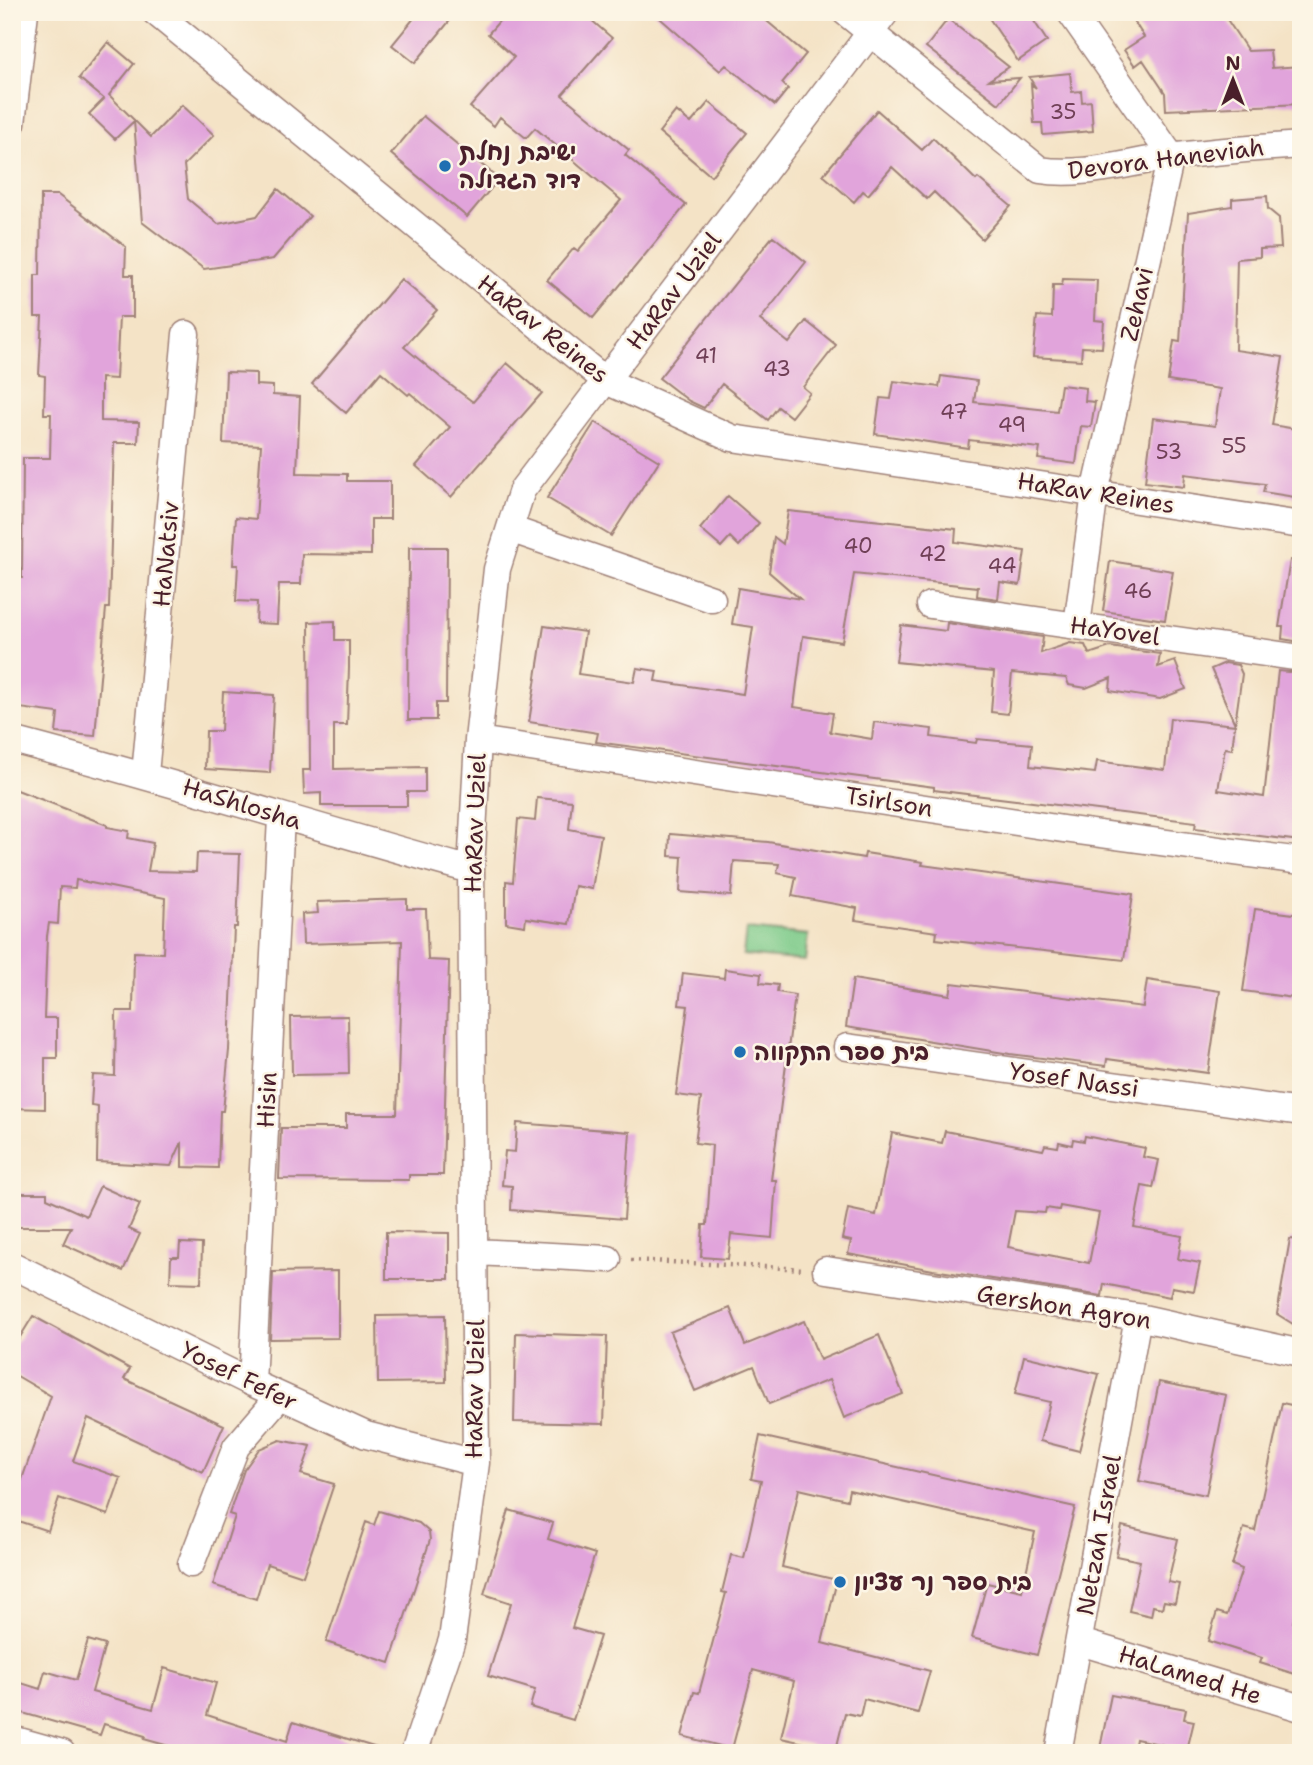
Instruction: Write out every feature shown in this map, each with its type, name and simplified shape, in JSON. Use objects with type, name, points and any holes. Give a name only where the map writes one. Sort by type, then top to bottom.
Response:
[{"type":"street","points":[[12,123],[25,12]]},
{"type":"street","name":"HaRav Reines","points":[[155,12],[606,382],[732,438],[1301,525]]},
{"type":"street","name":"Devora Haneviah","points":[[845,12],[1040,170],[1055,172],[1096,169],[1171,156],[1301,145]]},
{"type":"street","name":"HaRav Uziel","points":[[414,1753],[452,1640],[476,1463],[477,1252],[471,870],[478,740],[497,569],[522,490],[886,12]]},
{"type":"street","points":[[1070,12],[1171,156]]},
{"type":"street","name":"Zehavi","points":[[1077,625],[1094,493],[1171,156]]},
{"type":"street","name":"HaNatsiv","points":[[145,774],[186,334]]},
{"type":"street","points":[[510,529],[712,600]]},
{"type":"street","name":"HaYovel","points":[[929,605],[1301,658]]},
{"type":"street","name":"HaShlosha","points":[[12,740],[145,774],[281,817],[471,870]]},
{"type":"street","name":"Tsirlson","points":[[478,740],[1063,829],[1301,861]]},
{"type":"street","name":"Hisin","points":[[252,1383],[281,817]]},
{"type":"street","name":"Yosef Nassi","points":[[847,1047],[1301,1112]]},
{"type":"street","points":[[477,1252],[608,1259]]},
{"type":"street","name":"Yosef Fefer","points":[[12,1265],[366,1436],[476,1463]]},
{"type":"street","name":"Gershon Agron","points":[[826,1270],[1138,1317],[1301,1353]]},
{"type":"street","name":"Netzah Israel","points":[[1058,1753],[1138,1317]]},
{"type":"street","points":[[191,1564],[236,1447],[280,1396]]},
{"type":"street","name":"HaLamed He","points":[[1080,1642],[1301,1708]]},
{"type":"street","points":[[12,1739],[62,1753]]},
{"type":"path","points":[[608,1259],[826,1270]]},
{"type":"green space","points":[[746,929],[808,935],[805,961],[743,955]]},
{"type":"building","points":[[419,12],[457,12],[415,63],[392,45]]},
{"type":"building","points":[[507,12],[582,12],[612,38],[562,95],[629,150],[625,155],[686,205],[593,318],[547,280],[574,248],[578,251],[621,200],[535,128],[526,138],[500,117],[494,126],[470,107],[514,57],[488,34]]},
{"type":"building","points":[[653,12],[756,12],[806,54],[782,83],[788,89],[775,105],[726,65],[720,71]]},
{"type":"building","points":[[985,12],[1028,12],[1047,41],[1018,61]]},
{"type":"building","points":[[1128,12],[1222,12],[1248,51],[1270,50],[1272,68],[1301,66],[1301,104],[1166,110],[1165,93],[1143,60],[1135,66],[1124,50],[1144,37]]},
{"type":"building","points":[[948,19],[1009,67],[989,80],[1020,78],[999,104],[926,47]]},
{"type":"building","points":[[108,42],[134,64],[109,95],[151,137],[182,105],[214,135],[184,165],[188,199],[218,224],[257,216],[278,189],[310,216],[273,259],[204,269],[142,222],[134,121],[115,139],[89,114],[104,99],[79,78]]},
{"type":"building","points":[[1070,73],[1072,92],[1081,91],[1082,102],[1091,101],[1093,131],[1043,135],[1042,123],[1034,123],[1031,84],[1036,88],[1029,77]]},
{"type":"building","points":[[709,102],[747,133],[711,176],[659,132],[676,111],[691,123]]},
{"type":"building","points":[[877,110],[922,150],[933,138],[976,180],[978,178],[1011,206],[982,239],[934,192],[927,199],[892,167],[868,195],[863,191],[854,202],[823,175]]},
{"type":"building","name":"ישיבת נחלת דוד הגדולה","points":[[423,116],[499,179],[467,217],[391,154]]},
{"type":"building","points":[[41,195],[58,195],[126,247],[125,275],[133,275],[133,317],[119,317],[116,379],[101,378],[101,421],[139,422],[138,443],[114,443],[109,608],[106,608],[95,736],[56,733],[58,713],[12,707],[16,578],[22,578],[23,458],[50,458],[51,414],[44,414],[45,376],[39,375],[42,317],[35,317],[35,275],[40,275]]},
{"type":"building","points":[[1267,196],[1268,209],[1279,218],[1281,248],[1260,249],[1260,257],[1237,259],[1235,350],[1283,357],[1272,425],[1301,430],[1301,498],[1263,492],[1265,484],[1185,474],[1184,487],[1145,482],[1153,418],[1215,426],[1220,389],[1168,381],[1174,341],[1180,342],[1188,213],[1232,206],[1232,199]]},
{"type":"building","points":[[773,236],[806,262],[760,320],[789,343],[806,321],[836,345],[803,387],[810,393],[791,417],[778,407],[768,420],[722,384],[704,408],[689,401],[659,378]]},
{"type":"building","points":[[401,279],[437,310],[404,347],[445,381],[473,402],[507,363],[542,393],[451,497],[416,466],[450,427],[410,393],[408,395],[381,372],[346,413],[312,384]]},
{"type":"building","points":[[1063,279],[1097,280],[1095,320],[1104,321],[1102,348],[1082,347],[1081,360],[1033,357],[1037,316],[1052,317],[1053,285],[1062,285]]},
{"type":"building","points":[[226,372],[256,373],[256,385],[273,386],[273,395],[300,397],[297,473],[347,474],[347,481],[390,481],[390,519],[371,519],[371,555],[302,554],[301,584],[279,584],[277,624],[256,623],[257,602],[236,601],[238,565],[233,565],[236,517],[256,519],[261,445],[223,443]]},
{"type":"building","points":[[941,376],[977,381],[974,402],[1057,411],[1061,385],[1086,388],[1085,401],[1095,402],[1091,427],[1081,426],[1076,464],[1038,459],[1040,448],[969,440],[968,448],[875,434],[880,398],[891,399],[894,381],[939,387]]},
{"type":"building","points":[[595,422],[659,461],[611,536],[547,498]]},
{"type":"building","points":[[728,496],[759,523],[739,546],[730,537],[721,547],[700,529]]},
{"type":"building","points":[[788,511],[956,529],[955,542],[1025,551],[1020,585],[1000,582],[998,599],[977,596],[978,587],[854,574],[842,642],[803,636],[794,707],[833,713],[830,732],[872,739],[874,722],[932,729],[931,737],[976,743],[977,739],[1032,744],[1030,766],[1095,773],[1097,761],[1165,770],[1170,718],[1235,725],[1232,749],[1225,748],[1218,790],[1264,797],[1278,671],[1301,673],[1301,744],[1296,788],[1301,788],[1301,841],[1195,828],[1196,822],[934,790],[934,787],[596,742],[598,733],[529,722],[544,626],[585,632],[578,674],[634,682],[637,668],[657,671],[655,681],[743,694],[753,627],[732,624],[738,588],[800,599],[769,572],[774,537],[783,544]]},
{"type":"building","points":[[409,547],[447,547],[446,703],[436,703],[436,720],[408,720]]},
{"type":"building","points":[[1290,560],[1301,561],[1301,642],[1282,639],[1283,627],[1279,627]]},
{"type":"building","points":[[1110,561],[1173,571],[1165,620],[1103,611]]},
{"type":"building","points":[[335,621],[335,640],[349,640],[349,668],[347,725],[334,725],[334,769],[425,767],[425,792],[407,792],[407,806],[321,806],[321,793],[304,794],[303,770],[310,770],[309,622]]},
{"type":"building","points":[[947,623],[1043,637],[1041,653],[1070,643],[1085,645],[1089,654],[1110,647],[1160,654],[1158,667],[1175,661],[1186,689],[1160,699],[1110,691],[1111,678],[1086,688],[1069,685],[1066,678],[1012,673],[1008,714],[991,712],[994,672],[896,662],[901,625],[946,631]]},
{"type":"building","points":[[1225,663],[1238,665],[1242,674],[1235,724],[1211,669]]},
{"type":"building","points":[[223,692],[274,695],[270,773],[205,769],[206,731],[221,731]]},
{"type":"building","points":[[12,788],[107,827],[129,831],[128,838],[153,843],[148,871],[196,872],[197,853],[240,854],[229,1050],[223,1111],[220,1111],[218,1168],[182,1167],[182,1142],[171,1166],[97,1162],[98,1106],[91,1105],[93,1075],[115,1076],[116,1011],[133,1011],[134,952],[163,953],[165,898],[76,880],[75,888],[60,887],[58,924],[49,923],[47,936],[44,1018],[57,1018],[57,1058],[45,1058],[45,1109],[12,1108]]},
{"type":"building","points":[[537,798],[572,801],[569,829],[601,835],[592,889],[575,886],[569,924],[526,918],[525,926],[506,923],[506,881],[513,882],[518,819],[535,821]]},
{"type":"building","points":[[670,834],[768,842],[864,858],[865,853],[923,862],[922,865],[1133,894],[1124,960],[936,939],[937,932],[855,920],[857,908],[792,896],[796,877],[777,873],[779,864],[734,861],[731,896],[680,892],[682,857],[669,856]]},
{"type":"building","points":[[407,899],[407,909],[426,909],[428,960],[449,961],[443,1175],[409,1175],[409,1180],[279,1179],[281,1128],[346,1128],[346,1114],[397,1114],[402,941],[303,944],[302,914],[318,913],[317,902]]},
{"type":"building","points":[[1255,909],[1301,915],[1301,999],[1243,991]]},
{"type":"building","points":[[725,969],[761,974],[760,983],[778,985],[777,992],[795,995],[771,1180],[776,1180],[772,1238],[731,1234],[728,1259],[701,1257],[703,1225],[707,1225],[712,1145],[695,1143],[701,1098],[676,1095],[688,1006],[679,1005],[683,973],[724,978]]},
{"type":"building","points":[[853,979],[950,995],[952,983],[1143,1007],[1147,980],[1220,991],[1208,1073],[1107,1059],[1106,1066],[1010,1054],[846,1027]]},
{"type":"building","points":[[348,1016],[349,1074],[292,1075],[291,1017]]},
{"type":"building","points":[[517,1123],[630,1132],[624,1219],[511,1210],[512,1186],[502,1185],[505,1151],[515,1152]]},
{"type":"building","points":[[945,1131],[1043,1150],[1045,1145],[1058,1147],[1059,1142],[1072,1145],[1073,1139],[1084,1141],[1085,1136],[1145,1148],[1143,1157],[1159,1160],[1153,1188],[1142,1186],[1134,1227],[1182,1236],[1178,1259],[1200,1263],[1194,1291],[1172,1287],[1170,1297],[1104,1284],[1102,1296],[848,1254],[851,1241],[842,1239],[848,1209],[876,1215],[892,1133],[942,1143]],"holes":[[[1060,1206],[1099,1213],[1089,1263],[1008,1247],[1015,1211],[1045,1213],[1046,1208],[1059,1210]]]},
{"type":"building","points":[[100,1186],[140,1204],[129,1229],[140,1234],[123,1271],[63,1244],[71,1227],[12,1227],[12,1193],[47,1193],[47,1198],[86,1216]]},
{"type":"building","points":[[386,1232],[449,1233],[449,1279],[386,1279]]},
{"type":"building","points":[[1290,1239],[1301,1240],[1301,1329],[1277,1314]]},
{"type":"building","points":[[180,1243],[202,1244],[201,1283],[170,1282],[171,1257],[179,1257]]},
{"type":"building","points":[[338,1271],[338,1338],[270,1339],[273,1272]]},
{"type":"building","points":[[730,1308],[745,1345],[804,1321],[820,1360],[879,1335],[903,1394],[844,1418],[829,1380],[769,1404],[754,1366],[695,1391],[670,1332]]},
{"type":"building","points":[[445,1315],[446,1382],[378,1383],[377,1316]]},
{"type":"building","points":[[33,1316],[130,1369],[124,1379],[224,1425],[203,1472],[88,1418],[73,1461],[121,1478],[108,1515],[59,1498],[48,1531],[12,1519],[12,1508],[51,1396],[12,1373],[12,1350]]},
{"type":"building","points":[[516,1333],[607,1336],[604,1424],[514,1422]]},
{"type":"building","points":[[1024,1356],[1099,1374],[1079,1451],[1040,1441],[1050,1402],[1015,1394]]},
{"type":"building","points":[[1159,1382],[1226,1395],[1206,1495],[1139,1481]]},
{"type":"building","points":[[1282,1403],[1301,1407],[1301,1600],[1293,1622],[1301,1625],[1301,1676],[1260,1663],[1262,1658],[1208,1641],[1217,1612],[1227,1615],[1242,1569],[1232,1565],[1244,1528],[1255,1531]]},
{"type":"building","points":[[760,1436],[1075,1507],[1037,1655],[972,1638],[987,1583],[1022,1591],[1035,1532],[849,1490],[847,1500],[799,1489],[782,1567],[837,1580],[822,1643],[930,1671],[918,1713],[864,1699],[860,1716],[845,1713],[836,1750],[781,1738],[794,1681],[753,1670],[732,1749],[682,1736],[694,1692],[699,1693],[726,1593],[722,1592],[731,1555],[744,1558],[761,1481],[751,1479]]},
{"type":"building","points":[[280,1440],[311,1446],[301,1474],[334,1484],[303,1576],[267,1564],[256,1599],[213,1585],[235,1516],[229,1514],[244,1470],[259,1449]]},
{"type":"building","points":[[509,1510],[553,1523],[548,1539],[595,1554],[572,1628],[600,1636],[573,1720],[530,1707],[535,1690],[488,1676],[511,1603],[484,1594]]},
{"type":"building","points":[[379,1511],[419,1523],[429,1532],[430,1540],[390,1663],[326,1642],[366,1522],[374,1525]]},
{"type":"building","points":[[1122,1526],[1178,1539],[1168,1582],[1179,1584],[1175,1603],[1164,1601],[1162,1608],[1153,1606],[1151,1616],[1129,1611],[1140,1561],[1116,1556]]},
{"type":"building","points":[[88,1640],[105,1645],[92,1692],[153,1709],[164,1668],[216,1683],[207,1715],[287,1741],[293,1722],[377,1748],[376,1753],[194,1753],[104,1724],[100,1735],[12,1710],[12,1680],[40,1689],[45,1671],[76,1680]]},
{"type":"building","points":[[1111,1695],[1186,1709],[1184,1719],[1194,1721],[1187,1750],[1136,1739],[1133,1753],[1099,1753]]},
{"type":"place","name":"ישיבת נחלת דוד הגדולה","points":[[445,166]]},
{"type":"place","name":"בית ספר התקווה","points":[[740,1052]]},
{"type":"place","name":"בית ספר נר עציון","points":[[840,1582]]}]
